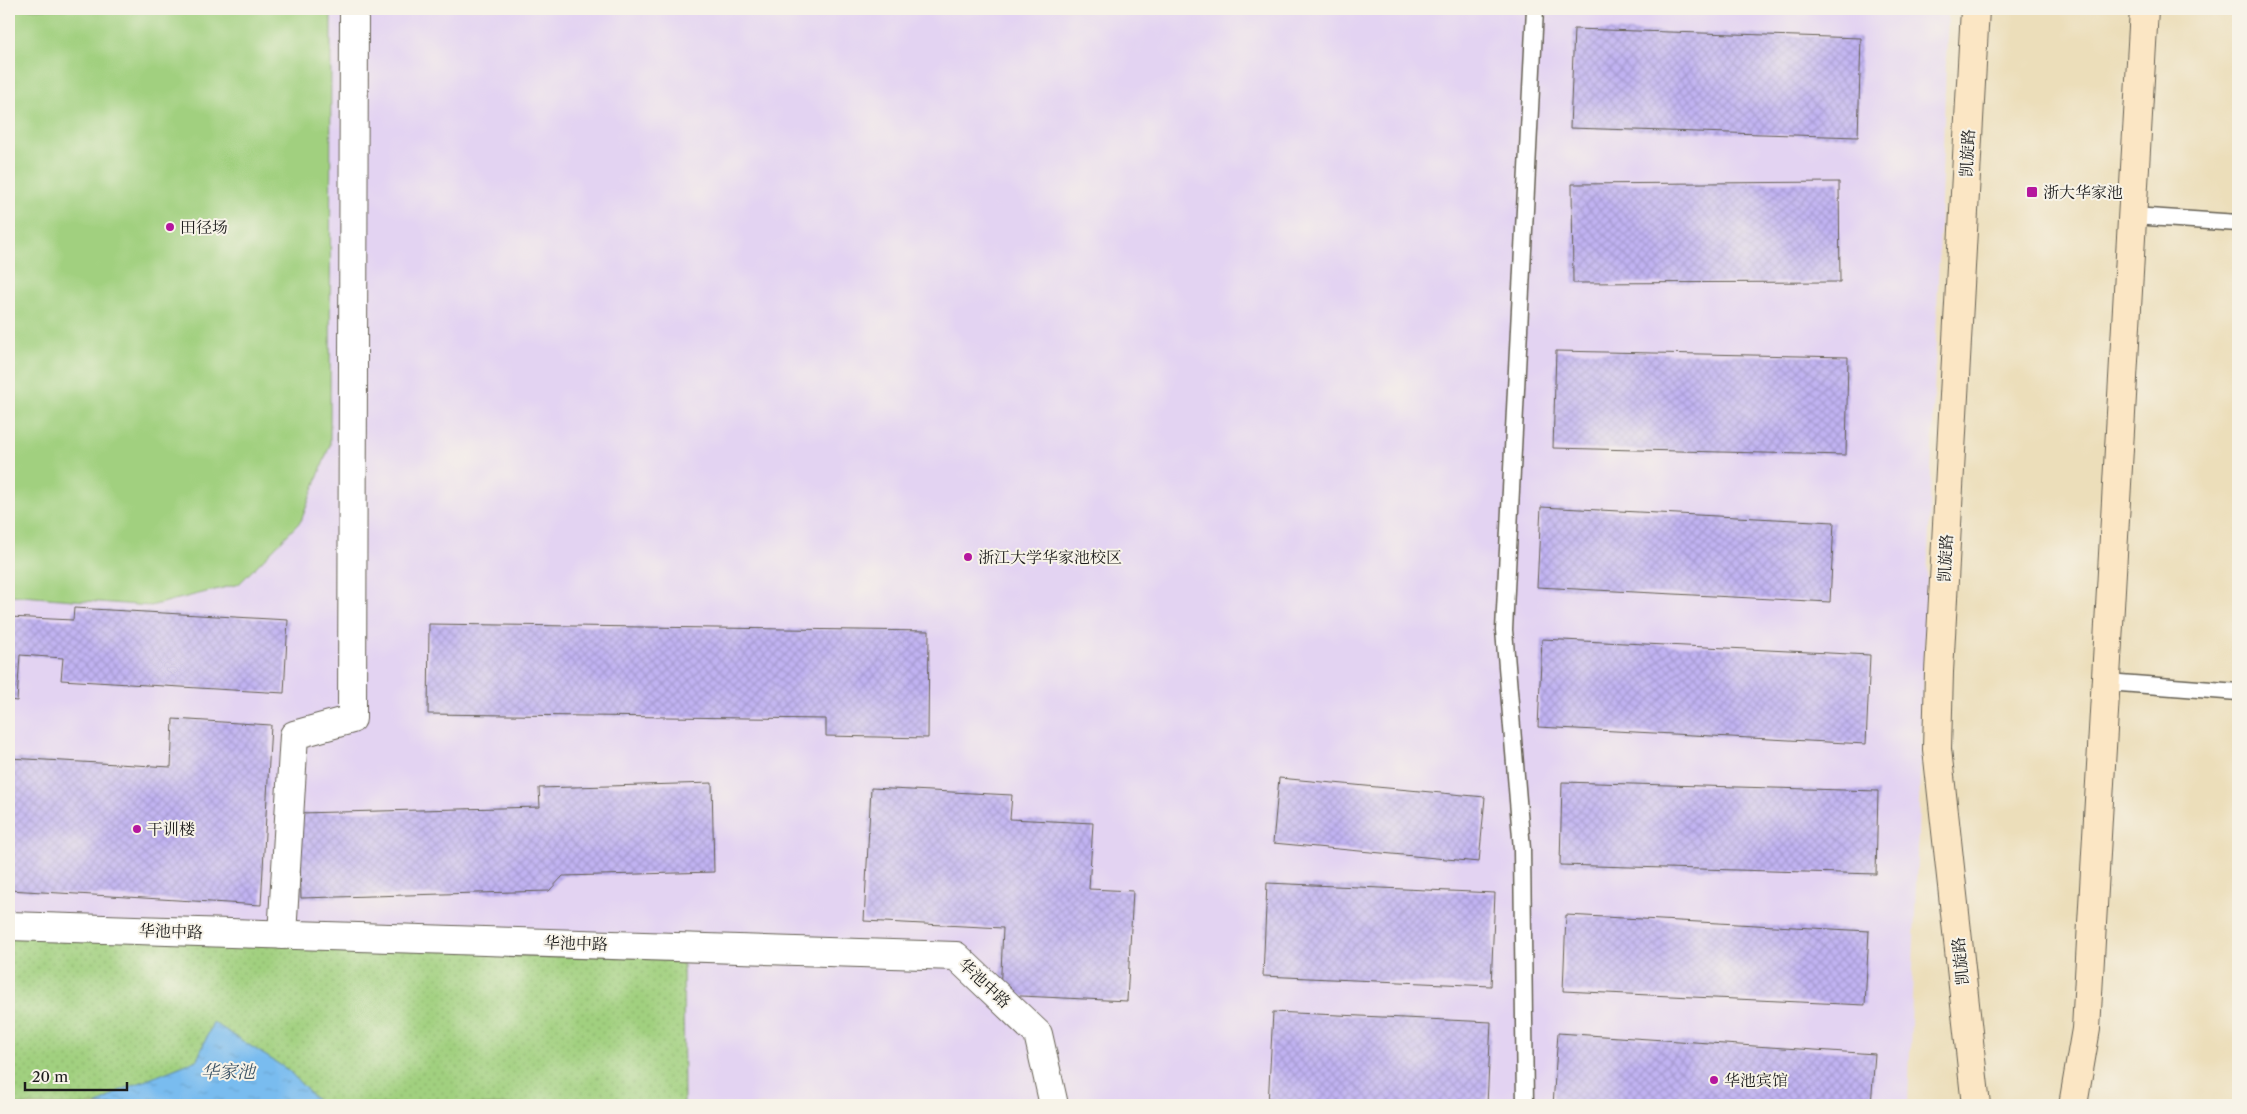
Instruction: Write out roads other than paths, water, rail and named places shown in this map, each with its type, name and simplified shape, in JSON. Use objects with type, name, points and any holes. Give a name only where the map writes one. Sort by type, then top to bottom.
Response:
[{"type":"main road","name":"凯旋路","points":[[1975,9],[1940,642],[1938,749],[1976,1105]]},
{"type":"main road","points":[[2073,1105],[2086,1029],[2144,9]]},
{"type":"street","points":[[282,934],[294,735],[352,719],[354,9]]},
{"type":"street","name":"华池中路","points":[[9,926],[956,956],[1038,1034],[1054,1105]]},
{"type":"lane","points":[[1525,1105],[1522,850],[1504,630],[1535,9]]},
{"type":"lane","points":[[2133,216],[2238,223]]},
{"type":"lane","points":[[2107,682],[2238,692]]},
{"type":"water","name":"华家池","points":[[213,1022],[288,1070],[321,1105],[96,1105],[119,1091],[197,1060]]},
{"type":"place","name":"浙大华家池","points":[[2032,192]]},
{"type":"place","name":"田径场","points":[[170,227]]},
{"type":"place","name":"浙江大学华家池校区","points":[[968,557]]},
{"type":"place","name":"干训楼","points":[[137,829]]},
{"type":"place","name":"华池宾馆","points":[[1714,1080]]}]
